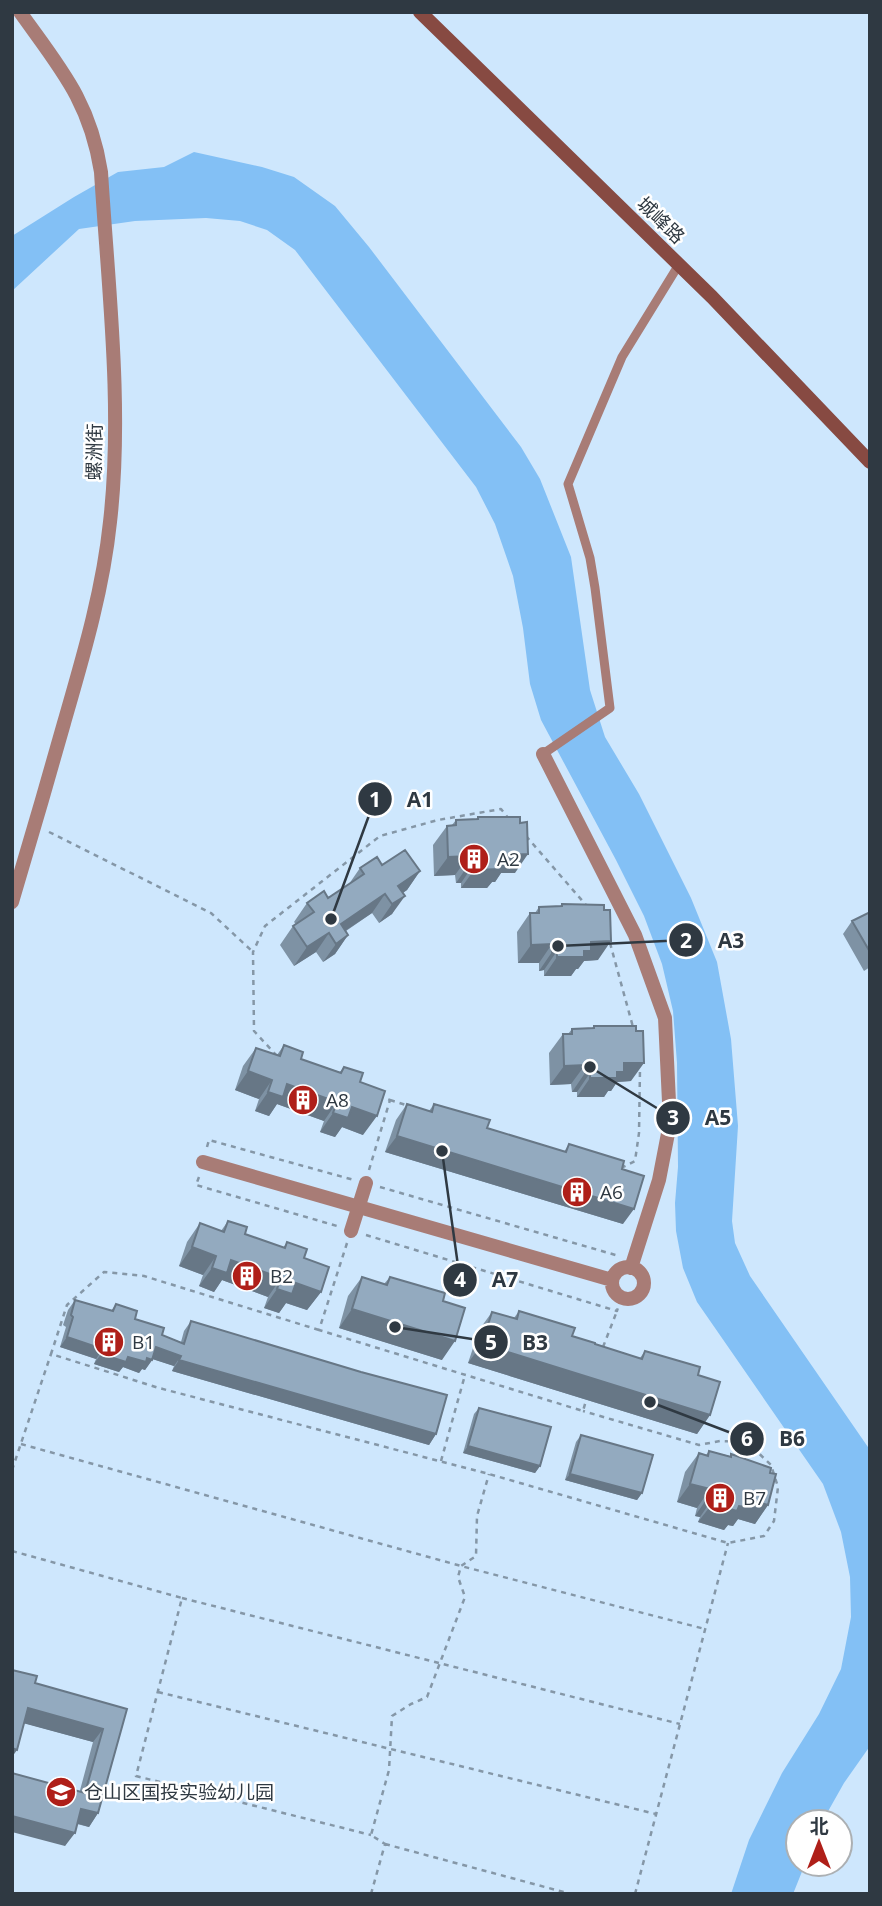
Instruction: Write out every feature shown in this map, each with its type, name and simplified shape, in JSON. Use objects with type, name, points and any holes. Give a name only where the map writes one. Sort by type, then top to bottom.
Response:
[{"type":"main road","name":"城峰路","points":[[420,12],[712,297],[870,462]]},
{"type":"street","name":"螺洲街","points":[[12,902],[79,672],[105,560],[113,481],[114,400],[101,172],[95,137],[80,99],[20,12]]},
{"type":"street","points":[[543,754],[635,935],[665,1018],[670,1123],[659,1180],[633,1264],[617,1271],[612,1280],[619,1304],[636,1296],[643,1288],[643,1277],[633,1264]]},
{"type":"street","points":[[203,1162],[612,1280]]},
{"type":"street","points":[[351,1231],[366,1183]]},
{"type":"lane","points":[[543,754],[610,708],[590,558],[568,484],[622,357],[678,265]]},
{"type":"path","points":[[282,1062],[254,1031],[253,952],[265,926],[380,836],[438,820],[501,809],[509,818]]},
{"type":"path","points":[[35,825],[211,913],[253,952]]},
{"type":"path","points":[[526,836],[586,905]]},
{"type":"path","points":[[608,934],[633,1026]]},
{"type":"path","points":[[612,1172],[635,1161],[639,1133],[640,1066]]},
{"type":"path","points":[[378,1095],[416,1108]]},
{"type":"path","points":[[366,1183],[390,1100]]},
{"type":"path","points":[[602,1351],[619,1304],[351,1231],[196,1185],[209,1140],[366,1183],[633,1264]]},
{"type":"path","points":[[319,1330],[351,1231]]},
{"type":"path","points":[[12,1470],[67,1305],[104,1272],[144,1276],[699,1445],[720,1441],[747,1442],[771,1465],[778,1487],[774,1521],[764,1536],[728,1543],[489,1474],[159,1388],[51,1354]]},
{"type":"path","points":[[441,1461],[464,1375]]},
{"type":"path","points":[[583,1411],[590,1387]]},
{"type":"path","points":[[21,1444],[461,1566],[705,1629]]},
{"type":"path","points":[[371,1835],[388,1770],[392,1716],[411,1703],[427,1697],[465,1597],[458,1577],[461,1566],[476,1556],[477,1516],[489,1474]]},
{"type":"path","points":[[635,1894],[728,1543]]},
{"type":"path","points":[[12,1551],[182,1598],[680,1724]]},
{"type":"path","points":[[182,1598],[136,1776],[371,1835],[385,1844],[571,1894]]},
{"type":"path","points":[[158,1692],[656,1814]]},
{"type":"path","points":[[371,1894],[385,1844]]},
{"type":"water","points":[[194,152],[262,167],[294,177],[335,206],[521,447],[540,479],[571,557],[590,690],[605,737],[639,794],[691,898],[717,962],[731,1039],[738,1126],[732,1221],[735,1243],[750,1276],[870,1450],[870,1746],[830,1808],[784,1808],[784,1878],[799,1878],[793,1894],[731,1894],[749,1840],[782,1773],[819,1714],[841,1669],[851,1617],[850,1577],[841,1532],[823,1484],[697,1302],[683,1268],[676,1231],[675,1203],[678,1167],[677,1063],[673,1011],[662,964],[644,916],[541,720],[530,684],[513,576],[495,524],[476,487],[295,250],[267,230],[240,221],[206,218],[135,221],[79,229],[12,291],[12,236],[118,172],[164,167]]},
{"type":"building","points":[[520,817],[520,823],[527,822],[528,854],[508,855],[508,863],[501,863],[501,869],[474,870],[474,864],[469,864],[469,856],[448,857],[447,826],[456,825],[456,820]]},
{"type":"building","points":[[405,850],[420,871],[398,886],[405,896],[392,904],[385,894],[341,924],[348,935],[336,944],[329,933],[307,947],[293,926],[314,912],[307,903],[324,891],[328,898],[364,874],[360,868],[377,857],[382,865]]},
{"type":"building","points":[[562,904],[604,905],[604,910],[610,910],[611,941],[591,942],[591,951],[584,951],[584,957],[557,957],[557,951],[552,952],[552,944],[531,945],[530,913],[539,913],[539,907]]},
{"type":"building","points":[[870,912],[870,952],[852,921]]},
{"type":"building","points":[[636,1026],[636,1031],[643,1031],[644,1063],[624,1063],[624,1072],[617,1072],[617,1078],[590,1078],[590,1073],[585,1073],[585,1065],[564,1066],[563,1034],[572,1034],[572,1029]]},
{"type":"building","points":[[284,1045],[303,1052],[301,1059],[341,1073],[344,1067],[363,1073],[360,1082],[385,1091],[377,1116],[352,1107],[348,1118],[333,1113],[337,1102],[287,1084],[283,1097],[268,1092],[272,1080],[248,1071],[256,1048],[280,1056]]},
{"type":"building","points":[[407,1104],[432,1112],[434,1104],[490,1120],[487,1128],[566,1152],[569,1144],[624,1161],[622,1169],[644,1176],[634,1209],[397,1136]]},
{"type":"building","points":[[228,1221],[247,1227],[245,1234],[285,1248],[287,1242],[307,1249],[304,1258],[329,1267],[321,1292],[296,1283],[292,1294],[277,1289],[281,1278],[231,1260],[227,1273],[212,1268],[216,1256],[192,1247],[200,1223],[224,1232]]},
{"type":"building","points":[[362,1277],[387,1285],[390,1277],[445,1293],[443,1301],[465,1308],[455,1341],[352,1309]]},
{"type":"building","points":[[75,1300],[113,1311],[116,1304],[137,1311],[135,1319],[164,1328],[162,1335],[184,1344],[191,1321],[447,1395],[436,1434],[179,1360],[181,1356],[156,1347],[152,1360],[147,1358],[146,1362],[128,1357],[126,1362],[101,1354],[103,1349],[67,1337]]},
{"type":"building","points":[[519,1311],[575,1328],[572,1336],[642,1359],[645,1351],[700,1367],[698,1375],[720,1382],[710,1415],[482,1344],[492,1312],[517,1319]]},
{"type":"building","points":[[479,1408],[551,1427],[540,1466],[468,1446]]},
{"type":"building","points":[[581,1435],[653,1455],[642,1493],[570,1474]]},
{"type":"building","points":[[709,1451],[731,1457],[731,1454],[771,1468],[770,1473],[776,1474],[768,1505],[748,1499],[746,1507],[739,1506],[737,1511],[712,1504],[713,1498],[708,1497],[710,1489],[690,1484],[699,1453],[708,1456]]},
{"type":"building","points":[[12,1670],[37,1676],[35,1683],[127,1709],[98,1813],[81,1809],[75,1833],[12,1816],[12,1773],[85,1793],[103,1729],[28,1708],[17,1750],[12,1748]]},
{"type":"place","name":"A2","points":[[474,859]]},
{"type":"place","name":"A1","points":[[331,919]]},
{"type":"place","name":"A3","points":[[558,946]]},
{"type":"place","name":"A5","points":[[590,1067]]},
{"type":"place","name":"A8","points":[[303,1100]]},
{"type":"place","name":"A7","points":[[442,1151]]},
{"type":"place","name":"A6","points":[[577,1192]]},
{"type":"place","name":"B2","points":[[247,1276]]},
{"type":"place","name":"B3","points":[[395,1327]]},
{"type":"place","name":"B1","points":[[109,1342]]},
{"type":"place","name":"B6","points":[[650,1402]]},
{"type":"place","name":"B7","points":[[720,1498]]},
{"type":"place","name":"仓山区国投实验幼儿园","points":[[61,1792]]}]
